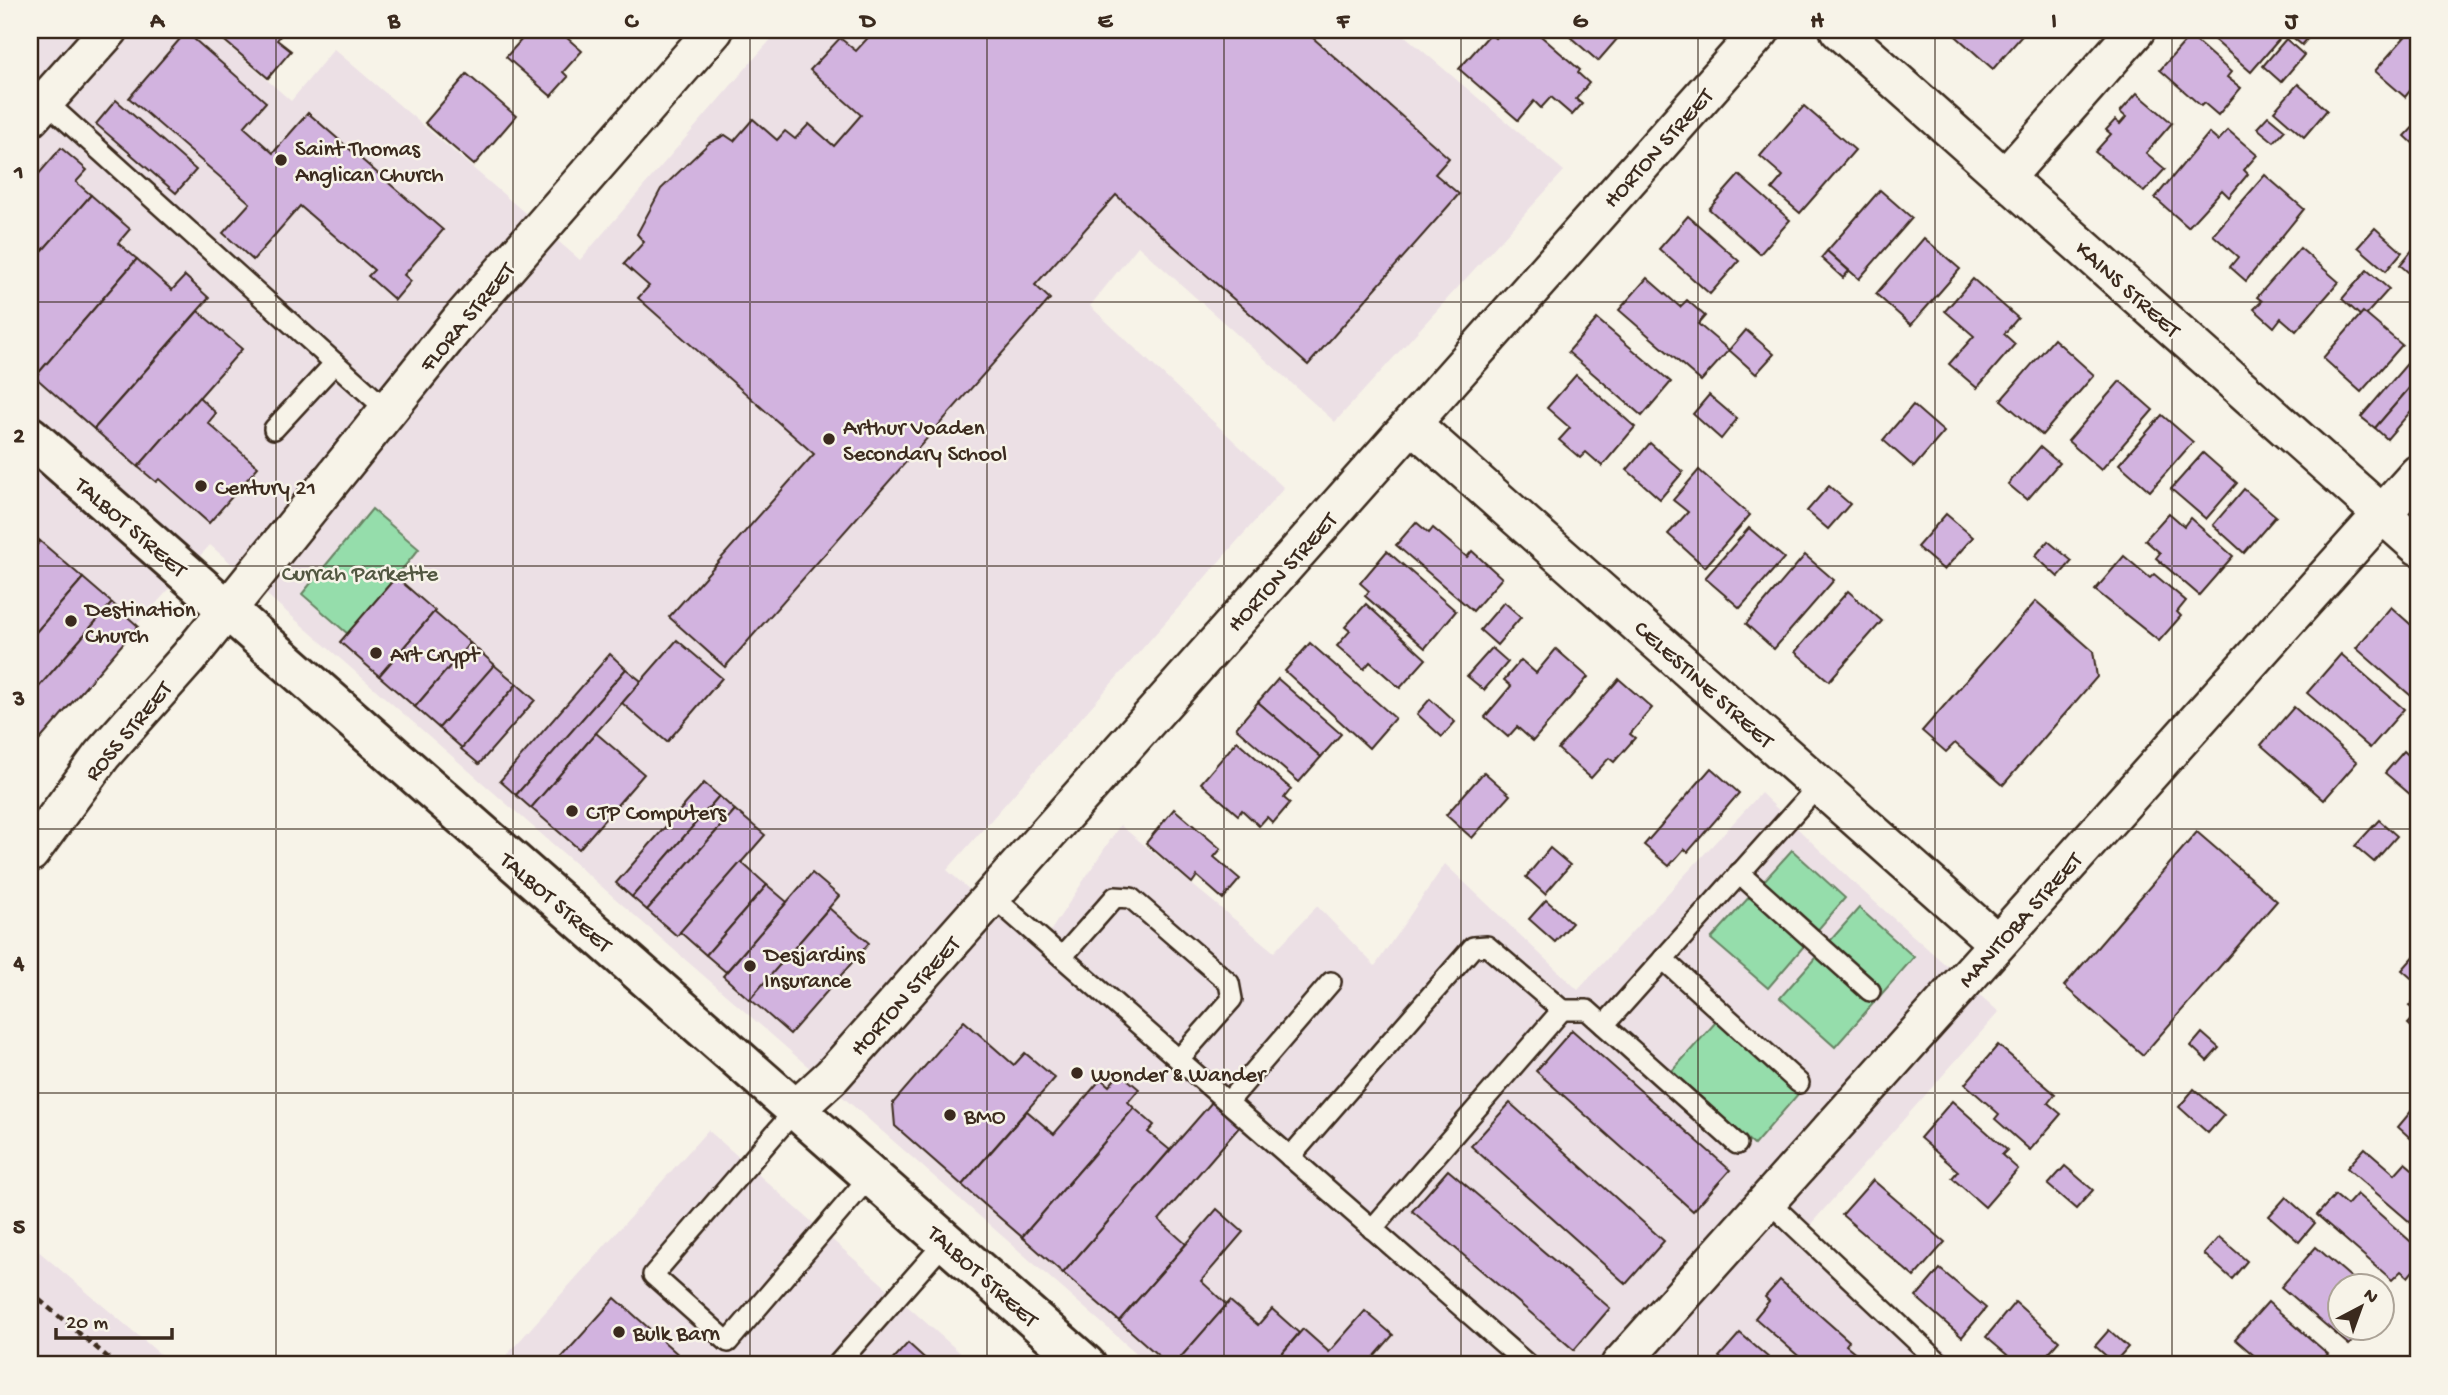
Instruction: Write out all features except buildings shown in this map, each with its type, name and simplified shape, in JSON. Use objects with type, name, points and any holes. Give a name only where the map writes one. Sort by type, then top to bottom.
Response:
[{"type":"main road","name":"TALBOT STREET","points":[[30,436],[455,813],[1086,1365]]},
{"type":"street","points":[[37,110],[109,30]]},
{"type":"street","name":"FLORA STREET","points":[[227,609],[459,322],[714,30]]},
{"type":"street","name":"HORTON STREET","points":[[796,1109],[832,1076],[1761,30]]},
{"type":"street","name":"KAINS STREET","points":[[1839,30],[2418,546]]},
{"type":"street","points":[[2005,178],[2136,30]]},
{"type":"street","name":"CELESTINE STREET","points":[[1412,424],[1997,943]]},
{"type":"street","name":"MANITOBA STREET","points":[[1620,1365],[2418,474]]},
{"type":"street","name":"ROSS STREET","points":[[30,853],[102,755],[227,609]]},
{"type":"lane","points":[[37,110],[388,411]]},
{"type":"lane","points":[[274,429],[335,363]]},
{"type":"lane","points":[[1604,1025],[1819,785]]},
{"type":"lane","points":[[1739,873],[1870,991]]},
{"type":"lane","points":[[992,896],[1528,1365]]},
{"type":"lane","points":[[1062,957],[1115,897],[1131,898],[1229,983],[1232,999],[1179,1059]]},
{"type":"lane","points":[[1290,1157],[1473,947],[1487,946],[1562,1010],[1587,1010],[1737,1144]]},
{"type":"lane","points":[[1663,958],[1798,1083]]},
{"type":"lane","points":[[1228,1102],[1331,982]]},
{"type":"lane","points":[[1372,1229],[1562,1010]]},
{"type":"lane","points":[[796,1109],[653,1275],[729,1342],[871,1175]]},
{"type":"lane","points":[[1767,1200],[1942,1365]]},
{"type":"lane","points":[[838,1365],[946,1241]]},
{"type":"path","points":[[30,1292],[117,1365]]},
{"type":"shaded area","points":[[30,30],[210,30],[291,101],[334,49],[580,260],[779,30],[1398,30],[1564,171],[1335,422],[1138,246],[1090,306],[1284,488],[947,870],[1038,950],[1120,825],[1274,952],[1317,906],[1375,966],[1445,864],[1578,990],[1761,793],[1858,887],[1999,1012],[1802,1234],[1964,1365],[1150,1365],[210,545],[30,740]]},
{"type":"shaded area","points":[[708,1130],[974,1365],[498,1365]]},
{"type":"shaded area","points":[[30,1244],[173,1365],[30,1365]]},
{"type":"green space","name":"Currah Parkette","points":[[372,509],[419,549],[348,634],[302,594]]},
{"type":"green space","points":[[1792,850],[1845,898],[1768,988],[1711,939]]},
{"type":"green space","points":[[1859,908],[1914,957],[1835,1047],[1780,998]]},
{"type":"green space","points":[[1724,1013],[1805,1086],[1754,1145],[1672,1071]]},
{"type":"place","name":"Saint Thomas Anglican Church","points":[[281,160]]},
{"type":"place","name":"Arthur Voaden Secondary School","points":[[829,439]]},
{"type":"place","name":"Century 21","points":[[201,486]]},
{"type":"place","name":"Destination Church","points":[[71,621]]},
{"type":"place","name":"Art Crypt","points":[[376,653]]},
{"type":"place","name":"CTP Computers","points":[[572,811]]},
{"type":"place","name":"Desjardins Insurance","points":[[750,966]]},
{"type":"place","name":"Wonder & Wander","points":[[1077,1073]]},
{"type":"place","name":"BMO","points":[[950,1115]]},
{"type":"place","name":"Bulk Barn","points":[[619,1332]]}]
